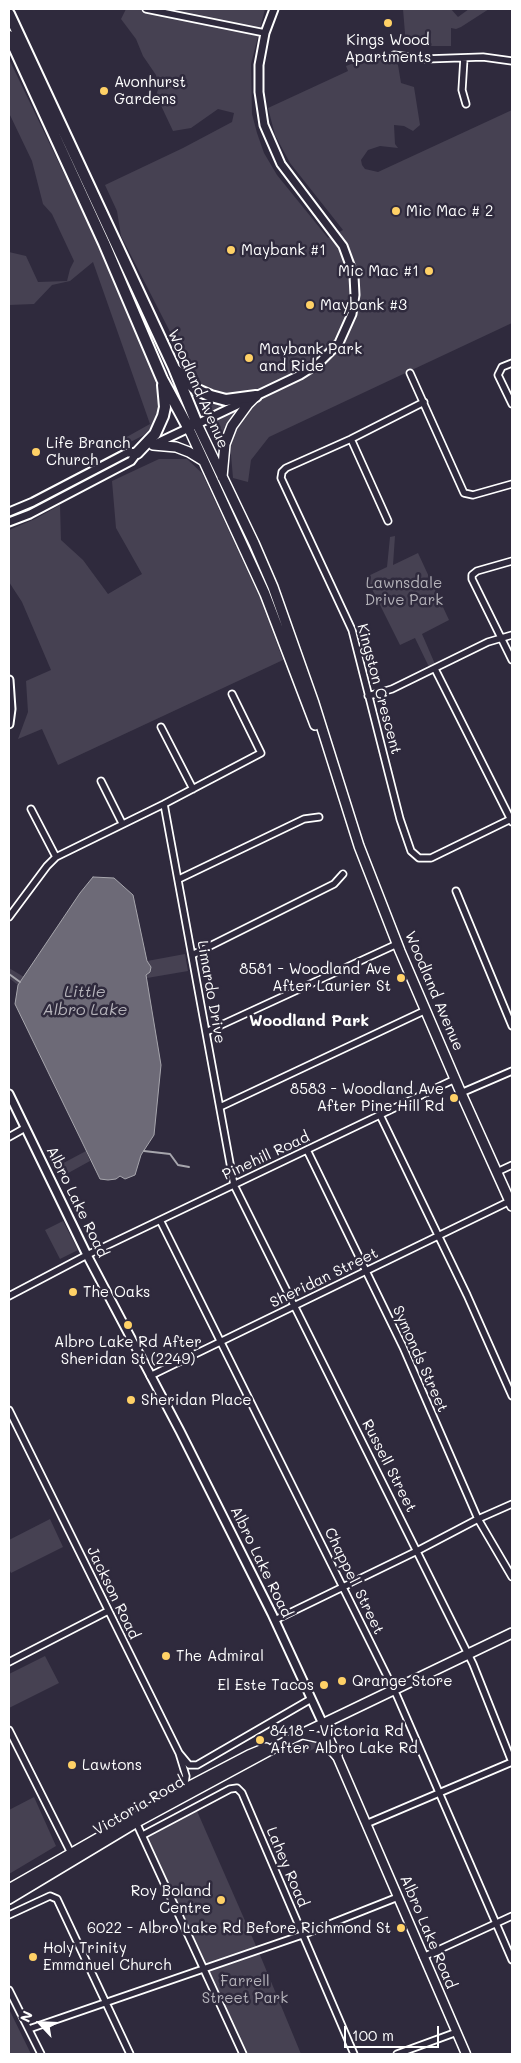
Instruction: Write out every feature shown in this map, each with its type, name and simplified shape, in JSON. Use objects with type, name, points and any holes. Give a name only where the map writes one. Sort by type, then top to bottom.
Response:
[{"type":"highway","name":"Woodland Avenue","points":[[9,14],[174,368],[193,426]]},
{"type":"highway","name":"Woodland Avenue","points":[[9,36],[104,243],[162,379],[193,426]]},
{"type":"highway","points":[[9,45],[36,97]]},
{"type":"highway","points":[[174,368],[194,389],[211,396],[226,400],[256,396]]},
{"type":"highway","points":[[137,453],[155,434],[163,416],[165,407],[162,379]]},
{"type":"main road","points":[[222,478],[226,444],[232,426],[246,406],[256,396]]},
{"type":"main road","name":"Woodland Avenue","points":[[193,426],[202,460],[265,594],[338,784]]},
{"type":"main road","name":"Woodland Avenue","points":[[193,426],[222,478],[273,587],[311,695],[359,846],[397,944],[460,1093],[511,1204]]},
{"type":"main road","points":[[154,445],[176,447],[202,460]]},
{"type":"main road","name":"Victoria Road","points":[[135,1820],[285,1742],[512,1633]]},
{"type":"main road","name":"Albro Lake Road","points":[[323,1724],[466,2054]]},
{"type":"main road","points":[[302,1734],[321,1738],[337,1756]]},
{"type":"main road","name":"Victoria Road","points":[[9,1889],[73,1856],[184,1789],[248,1755],[285,1742]]},
{"type":"main road","name":"Victoria Road","points":[[9,1899],[65,1867],[73,1856]]},
{"type":"street","points":[[146,9],[265,33]]},
{"type":"street","points":[[9,512],[34,502],[127,453],[137,453],[308,371],[334,350],[344,335],[350,322],[355,295],[354,276],[343,246],[281,164],[267,135],[260,104],[258,79],[265,33],[274,9]]},
{"type":"street","points":[[394,55],[425,59],[483,57],[512,61]]},
{"type":"street","points":[[464,58],[462,90],[466,104]]},
{"type":"street","points":[[512,363],[502,367],[498,375],[512,404]]},
{"type":"street","points":[[410,374],[464,492],[473,495],[512,484]]},
{"type":"street","name":"Kingston Crescent","points":[[424,402],[351,439],[286,468],[281,476],[350,622],[400,819],[413,854],[423,859],[431,858],[512,820]]},
{"type":"street","points":[[351,439],[388,521]]},
{"type":"street","points":[[9,522],[25,516],[131,461],[137,453]]},
{"type":"street","points":[[512,561],[477,571],[472,576],[512,660]]},
{"type":"street","points":[[368,696],[392,690],[488,642],[512,635]]},
{"type":"street","points":[[435,669],[512,820]]},
{"type":"street","points":[[9,680],[11,709],[9,724]]},
{"type":"street","points":[[9,917],[47,866],[56,857],[194,789],[261,753],[232,694]]},
{"type":"street","points":[[162,727],[194,789]]},
{"type":"street","points":[[101,781],[122,823]]},
{"type":"street","name":"Limardo Drive","points":[[164,804],[234,1185]]},
{"type":"street","points":[[31,809],[56,857]]},
{"type":"street","points":[[179,879],[304,819],[319,817]]},
{"type":"street","points":[[192,955],[334,884],[343,874]]},
{"type":"street","points":[[456,891],[512,1026]]},
{"type":"street","points":[[206,1032],[397,944]]},
{"type":"street","points":[[220,1107],[426,1010]]},
{"type":"street","points":[[460,1093],[512,1071]]},
{"type":"street","name":"Pinehill Road","points":[[9,1296],[87,1255],[455,1079]]},
{"type":"street","name":"Albro Lake Road","points":[[9,1094],[87,1255],[180,1431],[275,1620],[323,1724]]},
{"type":"street","points":[[380,1115],[439,1235],[512,1396]]},
{"type":"street","points":[[9,1137],[26,1128]]},
{"type":"street","name":"Symonds Street","points":[[307,1150],[403,1347],[478,1519],[512,1577]]},
{"type":"street","points":[[497,1172],[512,1165]]},
{"type":"street","name":"Russell Street","points":[[234,1185],[468,1654],[512,1762]]},
{"type":"street","name":"Sheridan Street","points":[[150,1376],[221,1340],[367,1272],[439,1235],[511,1204]]},
{"type":"street","name":"Chappell Street","points":[[160,1220],[394,1690],[512,1960]]},
{"type":"street","name":"Jackson Road","points":[[9,1410],[179,1753],[186,1776],[184,1789]]},
{"type":"street","points":[[275,1620],[343,1585],[512,1504]]},
{"type":"street","points":[[9,1662],[108,1611]]},
{"type":"street","name":"Victoria Road","points":[[179,1753],[189,1765],[197,1764],[312,1698]]},
{"type":"street","points":[[9,1730],[73,1856]]},
{"type":"street","points":[[366,1824],[512,1762]]},
{"type":"street","name":"Lahey Road","points":[[143,1835],[230,1789],[237,1788],[242,1793],[354,2054]]},
{"type":"street","points":[[135,1820],[243,2054]]},
{"type":"street","points":[[9,1915],[50,1896],[54,1896],[130,2054]]},
{"type":"street","points":[[29,2029],[302,1935],[398,1897]]},
{"type":"street","points":[[423,1956],[512,1916]]},
{"type":"street","points":[[9,1990],[40,2054]]},
{"type":"street","points":[[397,2054],[457,2032]]},
{"type":"green space","points":[[126,9],[265,9],[251,64],[252,114],[257,133],[264,153],[277,175],[328,238],[343,230],[290,163],[275,135],[268,108],[348,71],[346,66],[370,57],[397,59],[401,83],[414,87],[420,125],[413,131],[404,126],[394,125],[395,144],[398,148],[380,146],[368,150],[361,160],[362,165],[365,169],[378,172],[512,110],[512,323],[269,437],[251,460],[248,482],[233,478],[231,455],[191,371],[121,236],[117,211],[105,185],[183,148],[232,122],[234,113],[218,109],[191,128],[173,131],[156,95],[159,87],[156,75],[143,56],[136,39],[121,19]]},
{"type":"green space","points":[[403,9],[451,9],[458,17],[469,9],[489,9],[461,27],[451,28],[451,46],[406,46]]},
{"type":"green space","points":[[9,59],[105,259],[159,387],[161,416],[144,435],[117,449],[114,444],[150,424],[93,262],[70,281],[52,285],[34,304],[9,305],[9,252],[26,256],[38,282],[67,281],[74,261],[52,214],[43,204],[32,161],[9,113]]},
{"type":"green space","points":[[159,459],[187,459],[202,473],[260,598],[283,660],[58,765],[42,729],[18,739],[28,712],[26,681],[51,670],[22,602],[9,582],[9,530],[35,519],[60,505],[61,540],[83,560],[108,594],[142,574],[116,528],[112,481]]},
{"type":"green space","name":"Lawnsdale Drive Park","points":[[395,536],[393,565],[418,553],[449,620],[422,634],[435,664],[429,667],[415,638],[400,645],[366,577],[387,567],[390,537]]},
{"type":"green space","points":[[185,954],[188,971],[147,978],[146,974],[151,967],[147,961]]},
{"type":"green space","points":[[9,968],[24,977],[18,985],[9,978]]},
{"type":"green space","points":[[86,1151],[90,1161],[61,1177],[56,1167]]},
{"type":"green space","points":[[63,1221],[78,1250],[60,1259],[45,1230]]},
{"type":"green space","points":[[50,1519],[63,1547],[11,1573],[9,1569],[9,1540]]},
{"type":"green space","points":[[45,1656],[59,1683],[9,1708],[9,1674]]},
{"type":"green space","points":[[312,1742],[322,1745],[301,1755],[301,1749]]},
{"type":"green space","points":[[34,1797],[56,1846],[9,1874],[9,1810]]},
{"type":"green space","name":"Farrell Street Park","points":[[197,1811],[301,2054],[246,2054],[145,1835]]},
{"type":"green space","points":[[9,2009],[31,2054],[9,2054]]},
{"type":"water","name":"Little Albro Lake","points":[[93,877],[114,878],[133,895],[147,961],[151,967],[150,972],[146,975],[161,1065],[154,1135],[141,1155],[135,1175],[125,1179],[120,1176],[116,1179],[100,1179],[15,1004],[18,985],[80,893]]},
{"type":"waterway","points":[[9,974],[20,982]]},
{"type":"waterway","points":[[144,1151],[170,1154],[178,1165],[189,1167]]},
{"type":"place","name":"Kings Wood Apartments","points":[[388,23]]},
{"type":"place","name":"Avonhurst Gardens","points":[[104,91]]},
{"type":"place","name":"Mic Mac # 2","points":[[396,211]]},
{"type":"place","name":"Maybank #1","points":[[231,250]]},
{"type":"place","name":"Mic Mac #1","points":[[429,271]]},
{"type":"place","name":"Maybank #3","points":[[310,305]]},
{"type":"place","name":"Maybank Park and Ride","points":[[249,358]]},
{"type":"place","name":"Life Branch Church","points":[[36,452]]},
{"type":"place","name":"8581 - Woodland Ave After Laurier St","points":[[401,978]]},
{"type":"place","name":"8583 - Woodland Ave After Pine Hill Rd","points":[[454,1098]]},
{"type":"place","name":"The Oaks","points":[[73,1292]]},
{"type":"place","name":"Albro Lake Rd After Sheridan St (2249)","points":[[128,1325]]},
{"type":"place","name":"Sheridan Place","points":[[131,1400]]},
{"type":"place","name":"The Admiral","points":[[166,1656]]},
{"type":"place","name":"Qrange Store","points":[[342,1681]]},
{"type":"place","name":"El Este Tacos","points":[[324,1685]]},
{"type":"place","name":"8418 - Victoria Rd After Albro Lake Rd","points":[[260,1740]]},
{"type":"place","name":"Lawtons","points":[[72,1765]]},
{"type":"place","name":"Roy Boland Centre","points":[[221,1900]]},
{"type":"place","name":"6022 - Albro Lake Rd Before Richmond St","points":[[401,1928]]},
{"type":"place","name":"Holy Trinity Emmanuel Church","points":[[33,1957]]},
{"type":"district","name":"Woodland Park","points":[[309,1021]]}]
